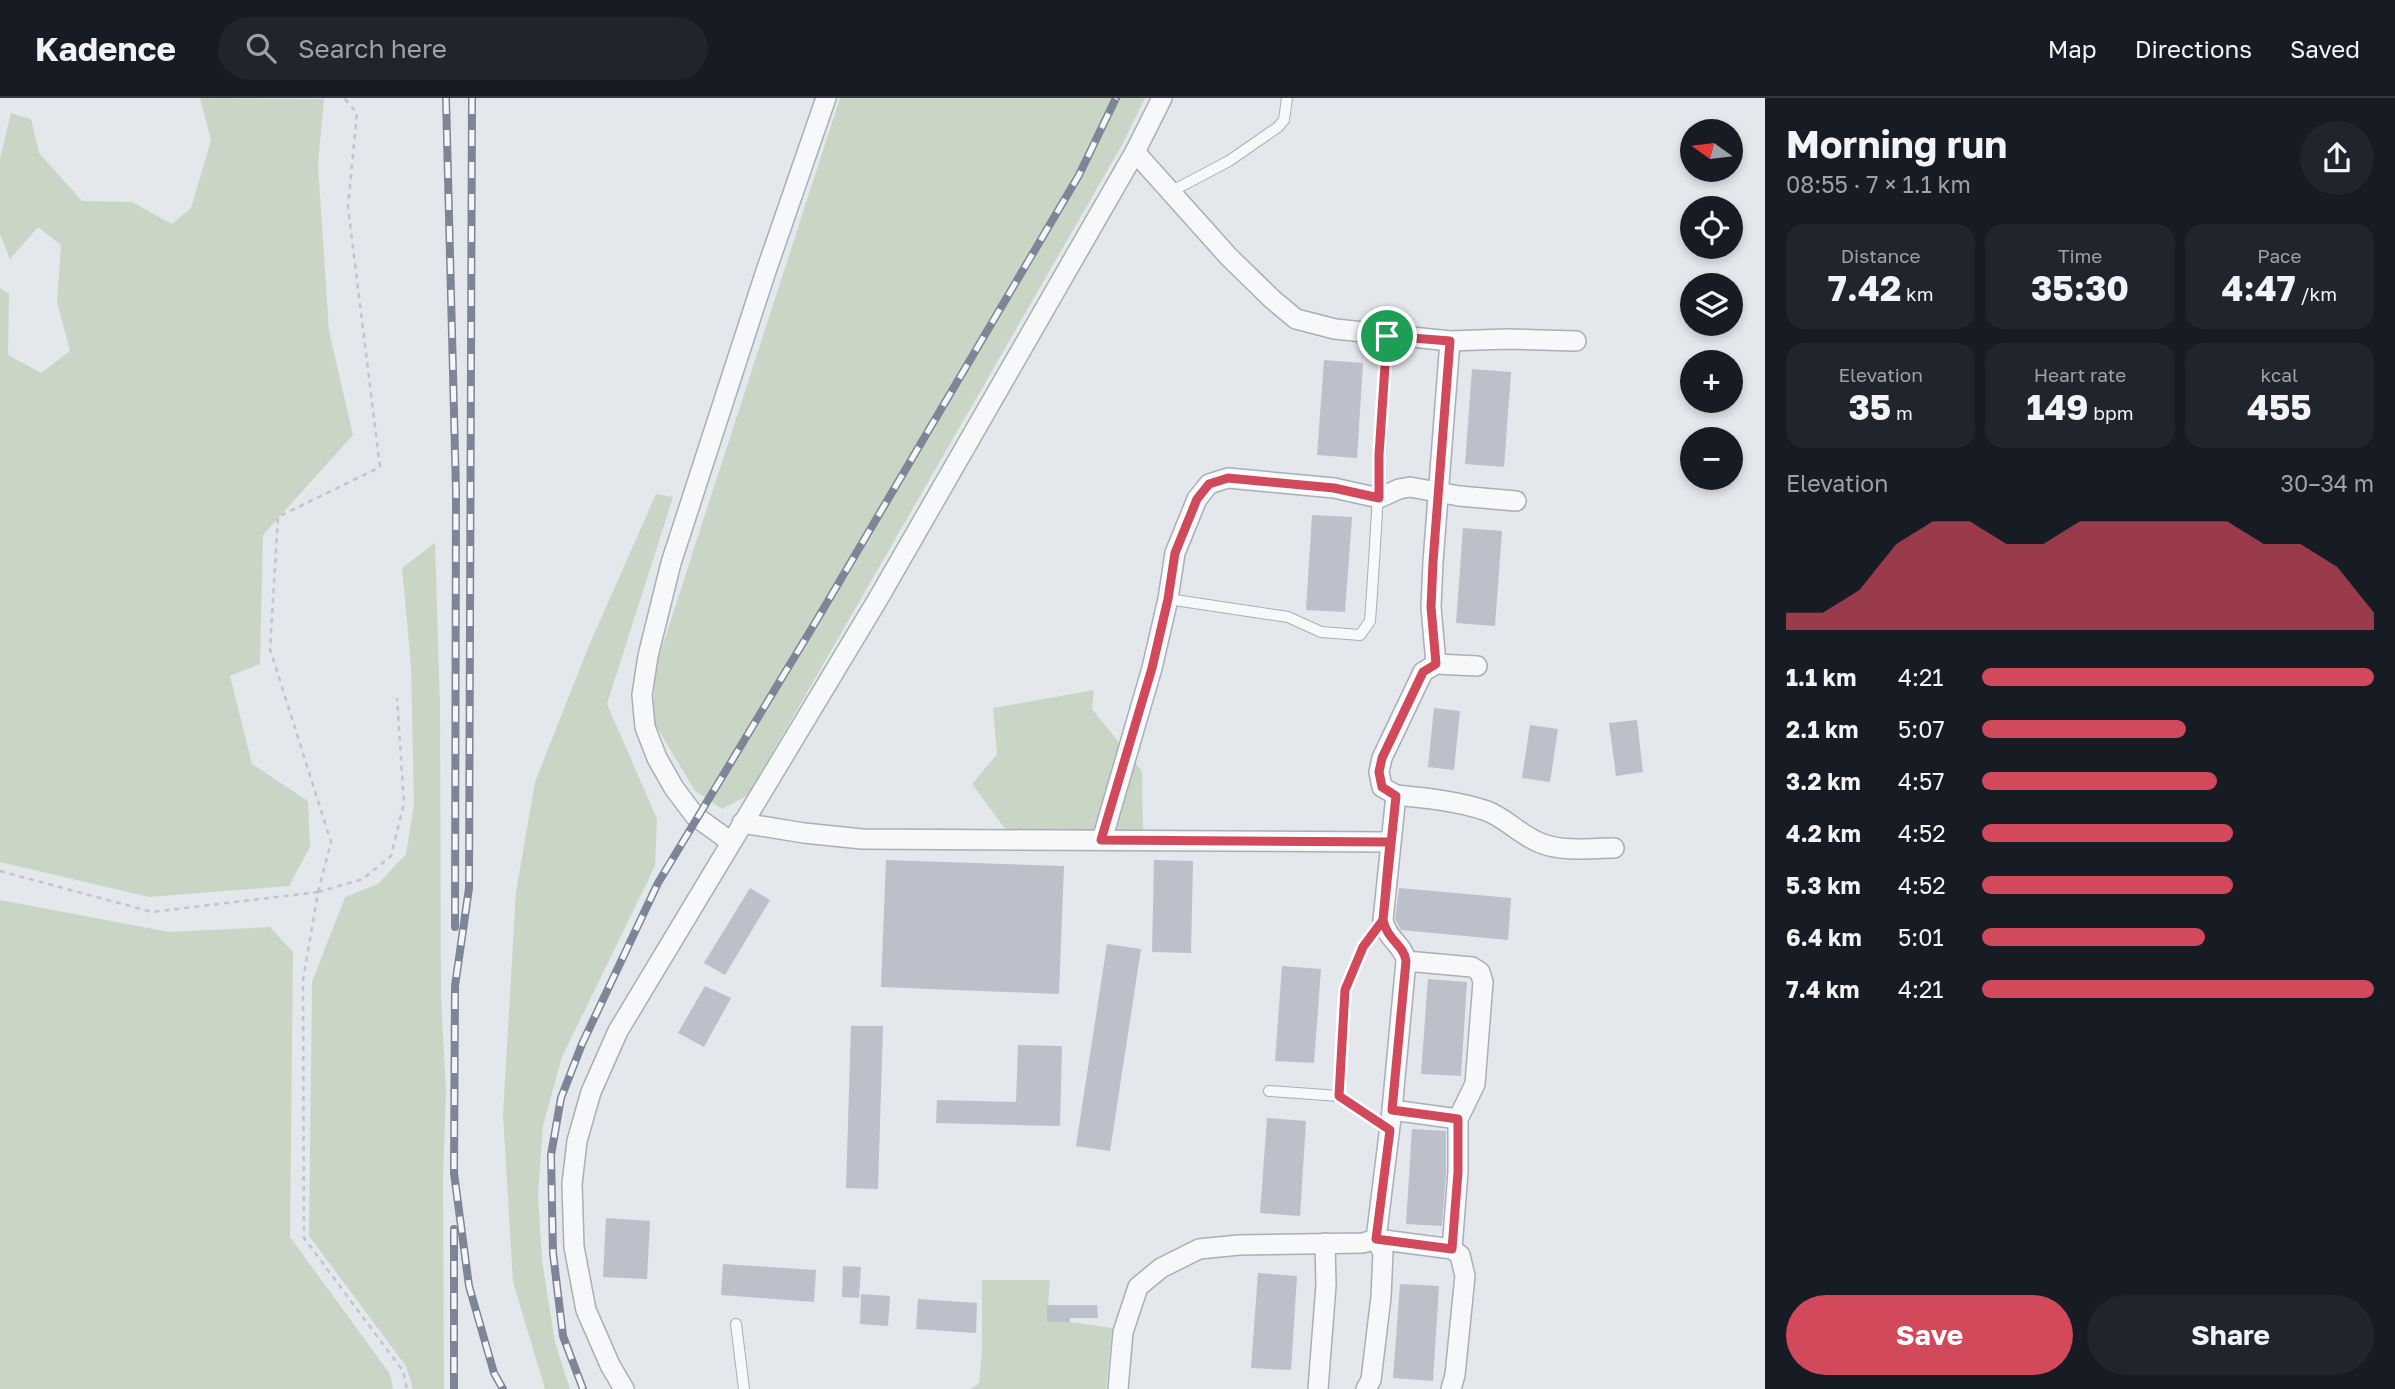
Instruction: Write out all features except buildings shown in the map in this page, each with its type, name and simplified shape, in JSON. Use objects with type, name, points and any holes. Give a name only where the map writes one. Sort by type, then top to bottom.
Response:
[{"type":"street","points":[[731,842],[695,816],[674,788],[657,758],[645,727],[642,695],[648,656],[671,563],[826,98]]},
{"type":"street","points":[[624,1389],[610,1365],[586,1310],[574,1247],[572,1184],[577,1140],[591,1092],[618,1031],[878,599],[1135,152],[1162,98]]},
{"type":"street","points":[[1135,152],[1229,257],[1272,299],[1296,318],[1335,329],[1387,336],[1450,341],[1576,341]]},
{"type":"street","points":[[1436,664],[1431,607],[1450,341]]},
{"type":"street","points":[[1101,840],[1152,668],[1168,599],[1175,553],[1197,499],[1209,484],[1228,478],[1334,488],[1379,498],[1410,487],[1439,493],[1516,501]]},
{"type":"street","points":[[1477,666],[1436,664],[1423,672],[1382,758],[1379,772],[1382,787],[1396,796],[1434,799],[1489,812],[1521,835],[1544,845],[1559,848],[1614,848]]},
{"type":"street","points":[[1366,1389],[1371,1380],[1381,1297],[1383,1253],[1376,1239],[1390,1130],[1406,961],[1405,953],[1385,930],[1383,920],[1396,796]]},
{"type":"street","points":[[742,823],[862,839],[1390,842]]},
{"type":"street","points":[[1406,961],[1472,967],[1480,972],[1483,982],[1475,1084],[1458,1119],[1458,1172],[1452,1249]]},
{"type":"street","points":[[1392,1110],[1458,1119]]},
{"type":"street","points":[[1118,1389],[1123,1332],[1138,1287],[1161,1268],[1199,1249],[1239,1245],[1363,1243],[1376,1239],[1452,1249],[1460,1255],[1465,1276],[1455,1375],[1451,1389]]},
{"type":"street","points":[[1318,1389],[1326,1285],[1325,1243]]},
{"type":"lane","points":[[1172,191],[1229,161],[1278,127],[1284,120],[1287,98]]},
{"type":"lane","points":[[1168,599],[1288,618],[1321,632],[1360,635],[1370,621],[1387,336]]},
{"type":"lane","points":[[1339,1096],[1345,990],[1363,947],[1383,920]]},
{"type":"lane","points":[[1269,1091],[1339,1096],[1390,1130]]},
{"type":"lane","points":[[736,1324],[744,1389]]},
{"type":"path","points":[[344,98],[357,113],[348,207],[380,467],[278,517],[270,649],[331,842],[318,892],[303,980],[304,1238],[403,1371],[407,1389]]},
{"type":"path","points":[[0,871],[152,912],[318,892],[363,879],[391,856],[404,803],[397,698]]},
{"type":"green space","points":[[200,98],[324,99],[318,164],[329,331],[353,435],[263,535],[260,664],[230,676],[252,764],[308,801],[310,847],[289,886],[149,897],[0,862],[0,288],[9,294],[8,355],[41,373],[70,351],[57,302],[61,245],[38,227],[10,259],[0,234],[0,159],[11,113],[31,119],[39,153],[82,201],[132,202],[172,224],[191,208],[211,140]]},
{"type":"green space","points":[[840,98],[1145,98],[1122,145],[748,795],[722,809],[695,791],[652,719],[656,666]]},
{"type":"green space","points":[[656,494],[673,497],[607,704],[657,819],[655,866],[562,1057],[543,1126],[538,1194],[542,1261],[555,1342],[570,1389],[545,1389],[513,1282],[503,1115],[516,892],[535,782],[588,648]]},
{"type":"green space","points":[[435,543],[440,706],[441,997],[446,1092],[443,1178],[444,1389],[413,1389],[406,1366],[309,1236],[312,982],[345,897],[378,884],[406,854],[414,805],[411,665],[402,568]]},
{"type":"green space","points":[[1094,690],[1092,709],[1142,771],[1143,831],[1006,830],[972,784],[997,754],[993,708]]},
{"type":"green space","points":[[0,900],[169,932],[270,927],[293,952],[290,1237],[390,1374],[393,1389],[0,1389]]},
{"type":"green space","points":[[982,1280],[1050,1280],[1047,1322],[1070,1322],[1112,1328],[1106,1389],[970,1389],[979,1383]]},
{"type":"railway","points":[[446,98],[456,491],[455,927]]},
{"type":"railway","points":[[472,98],[469,888],[455,986],[454,1173],[469,1286],[494,1373],[503,1389]]},
{"type":"railway","points":[[583,1389],[563,1336],[553,1253],[551,1155],[561,1098],[582,1044],[658,883],[1079,175],[1116,98]]},
{"type":"railway","points":[[454,1229],[454,1389]]},
{"type":"route","points":[[1387,336],[1379,455],[1379,498],[1334,488],[1228,478],[1209,484],[1197,499],[1175,553],[1168,599],[1152,668],[1101,840],[1390,842],[1383,920],[1385,930],[1405,953],[1406,961],[1392,1110],[1458,1119],[1458,1172],[1452,1249],[1376,1239],[1390,1130],[1339,1096],[1340,1039],[1345,990],[1363,947],[1383,920],[1396,796],[1382,787],[1379,772],[1382,758],[1423,672],[1436,664],[1431,607],[1450,341],[1387,336]]}]
